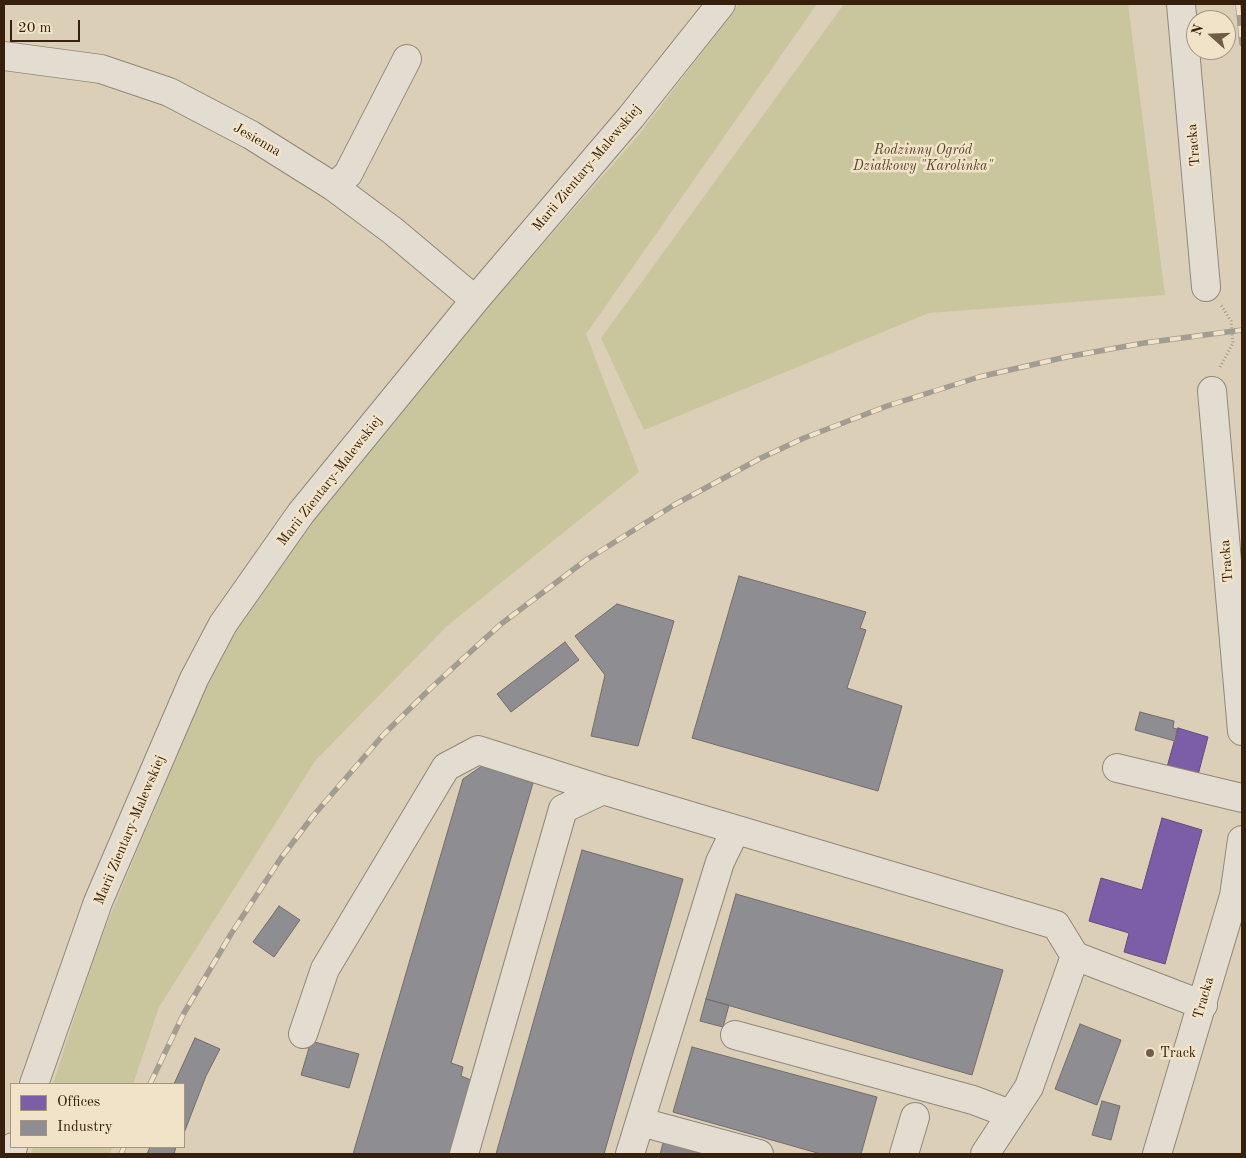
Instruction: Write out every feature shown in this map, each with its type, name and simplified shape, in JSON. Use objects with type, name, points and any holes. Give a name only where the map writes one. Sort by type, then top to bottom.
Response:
[{"type":"street","name":"Marii Zientary-Malewskiej","points":[[34,1083],[98,902],[194,679],[223,624],[301,513],[475,300],[631,117],[721,4]]},
{"type":"street","name":"Tracka","points":[[1181,4],[1206,287]]},
{"type":"street","name":"Jesienna","points":[[4,56],[101,69],[169,92],[251,135],[334,187],[393,231],[475,300]]},
{"type":"street","points":[[334,187],[348,174],[406,59]]},
{"type":"street","name":"Tracka","points":[[1212,391],[1242,731]]},
{"type":"street","points":[[302,1034],[326,969],[446,767],[478,750],[735,831],[1056,925],[1075,956],[1203,1005]]},
{"type":"street","points":[[1117,768],[1242,798]]},
{"type":"street","points":[[464,1154],[563,810],[603,790]]},
{"type":"street","points":[[630,1154],[720,862],[735,831]]},
{"type":"street","name":"Tracka","points":[[1158,1154],[1234,896],[1242,840]]},
{"type":"street","points":[[985,1154],[1029,1087],[1075,956]]},
{"type":"street","points":[[735,1035],[972,1100],[1010,1114]]},
{"type":"street","points":[[904,1154],[915,1117]]},
{"type":"street","points":[[640,1122],[759,1154]]},
{"type":"path","points":[[1206,287],[1225,309],[1231,321],[1233,343],[1230,352],[1220,365],[1212,391]]},
{"type":"green space","points":[[739,4],[817,4],[586,334],[639,472],[447,626],[315,761],[159,1007],[133,1083],[53,1083],[98,945],[229,631],[356,457],[638,136]]},
{"type":"green space","name":"Rodzinny Ogród Działkowy \"Karolinka\"","points":[[844,4],[1128,4],[1165,295],[929,313],[644,430],[601,338]]},
{"type":"green space","points":[[33,1148],[112,1148],[110,1154],[31,1154]]},
{"type":"building: Offices","points":[[1178,728],[1208,737],[1198,775],[1167,767]]},
{"type":"building: Offices","points":[[1162,818],[1202,830],[1165,964],[1124,952],[1129,933],[1089,921],[1101,878],[1142,890]]},
{"type":"building: Industry","points":[[739,576],[866,612],[860,628],[866,630],[847,688],[902,706],[878,791],[692,738]]},
{"type":"building: Industry","points":[[617,604],[674,621],[638,746],[591,736],[605,675],[575,636]]},
{"type":"building: Industry","points":[[565,642],[579,660],[511,712],[497,694]]},
{"type":"building: Industry","points":[[1140,712],[1174,721],[1173,728],[1177,729],[1175,741],[1135,730]]},
{"type":"building: Industry","points":[[482,766],[533,783],[451,1063],[463,1067],[461,1076],[471,1080],[450,1154],[353,1154],[463,779]]},
{"type":"building: Industry","points":[[582,850],[683,879],[604,1154],[496,1154]]},
{"type":"building: Industry","points":[[736,894],[1003,970],[972,1075],[706,999]]},
{"type":"building: Industry","points":[[279,906],[300,920],[274,957],[253,942]]},
{"type":"building: Industry","points":[[706,999],[729,1005],[723,1027],[700,1021]]},
{"type":"building: Industry","points":[[1080,1024],[1121,1040],[1097,1105],[1055,1089]]},
{"type":"building: Industry","points":[[195,1038],[220,1049],[206,1076],[185,1130],[185,1083],[174,1083]]},
{"type":"building: Industry","points":[[311,1041],[359,1054],[349,1088],[301,1075]]},
{"type":"building: Industry","points":[[692,1047],[877,1097],[861,1154],[821,1154],[673,1112]]},
{"type":"building: Industry","points":[[1102,1101],[1120,1106],[1111,1140],[1092,1135]]},
{"type":"building: Industry","points":[[664,1140],[712,1154],[660,1154]]},
{"type":"building: Industry","points":[[150,1148],[176,1148],[174,1154],[147,1154]]},
{"type":"railway","points":[[1238,4],[1242,44]]},
{"type":"railway","points":[[150,1083],[184,1013],[231,934],[281,858],[313,816],[384,734],[432,687],[501,624],[586,560],[674,505],[761,458],[804,438],[887,406],[979,377],[1066,357],[1144,343],[1242,330]]},
{"type":"railway","points":[[121,1154],[124,1148]]},
{"type":"place","name":"Track","points":[[1150,1053]]}]
